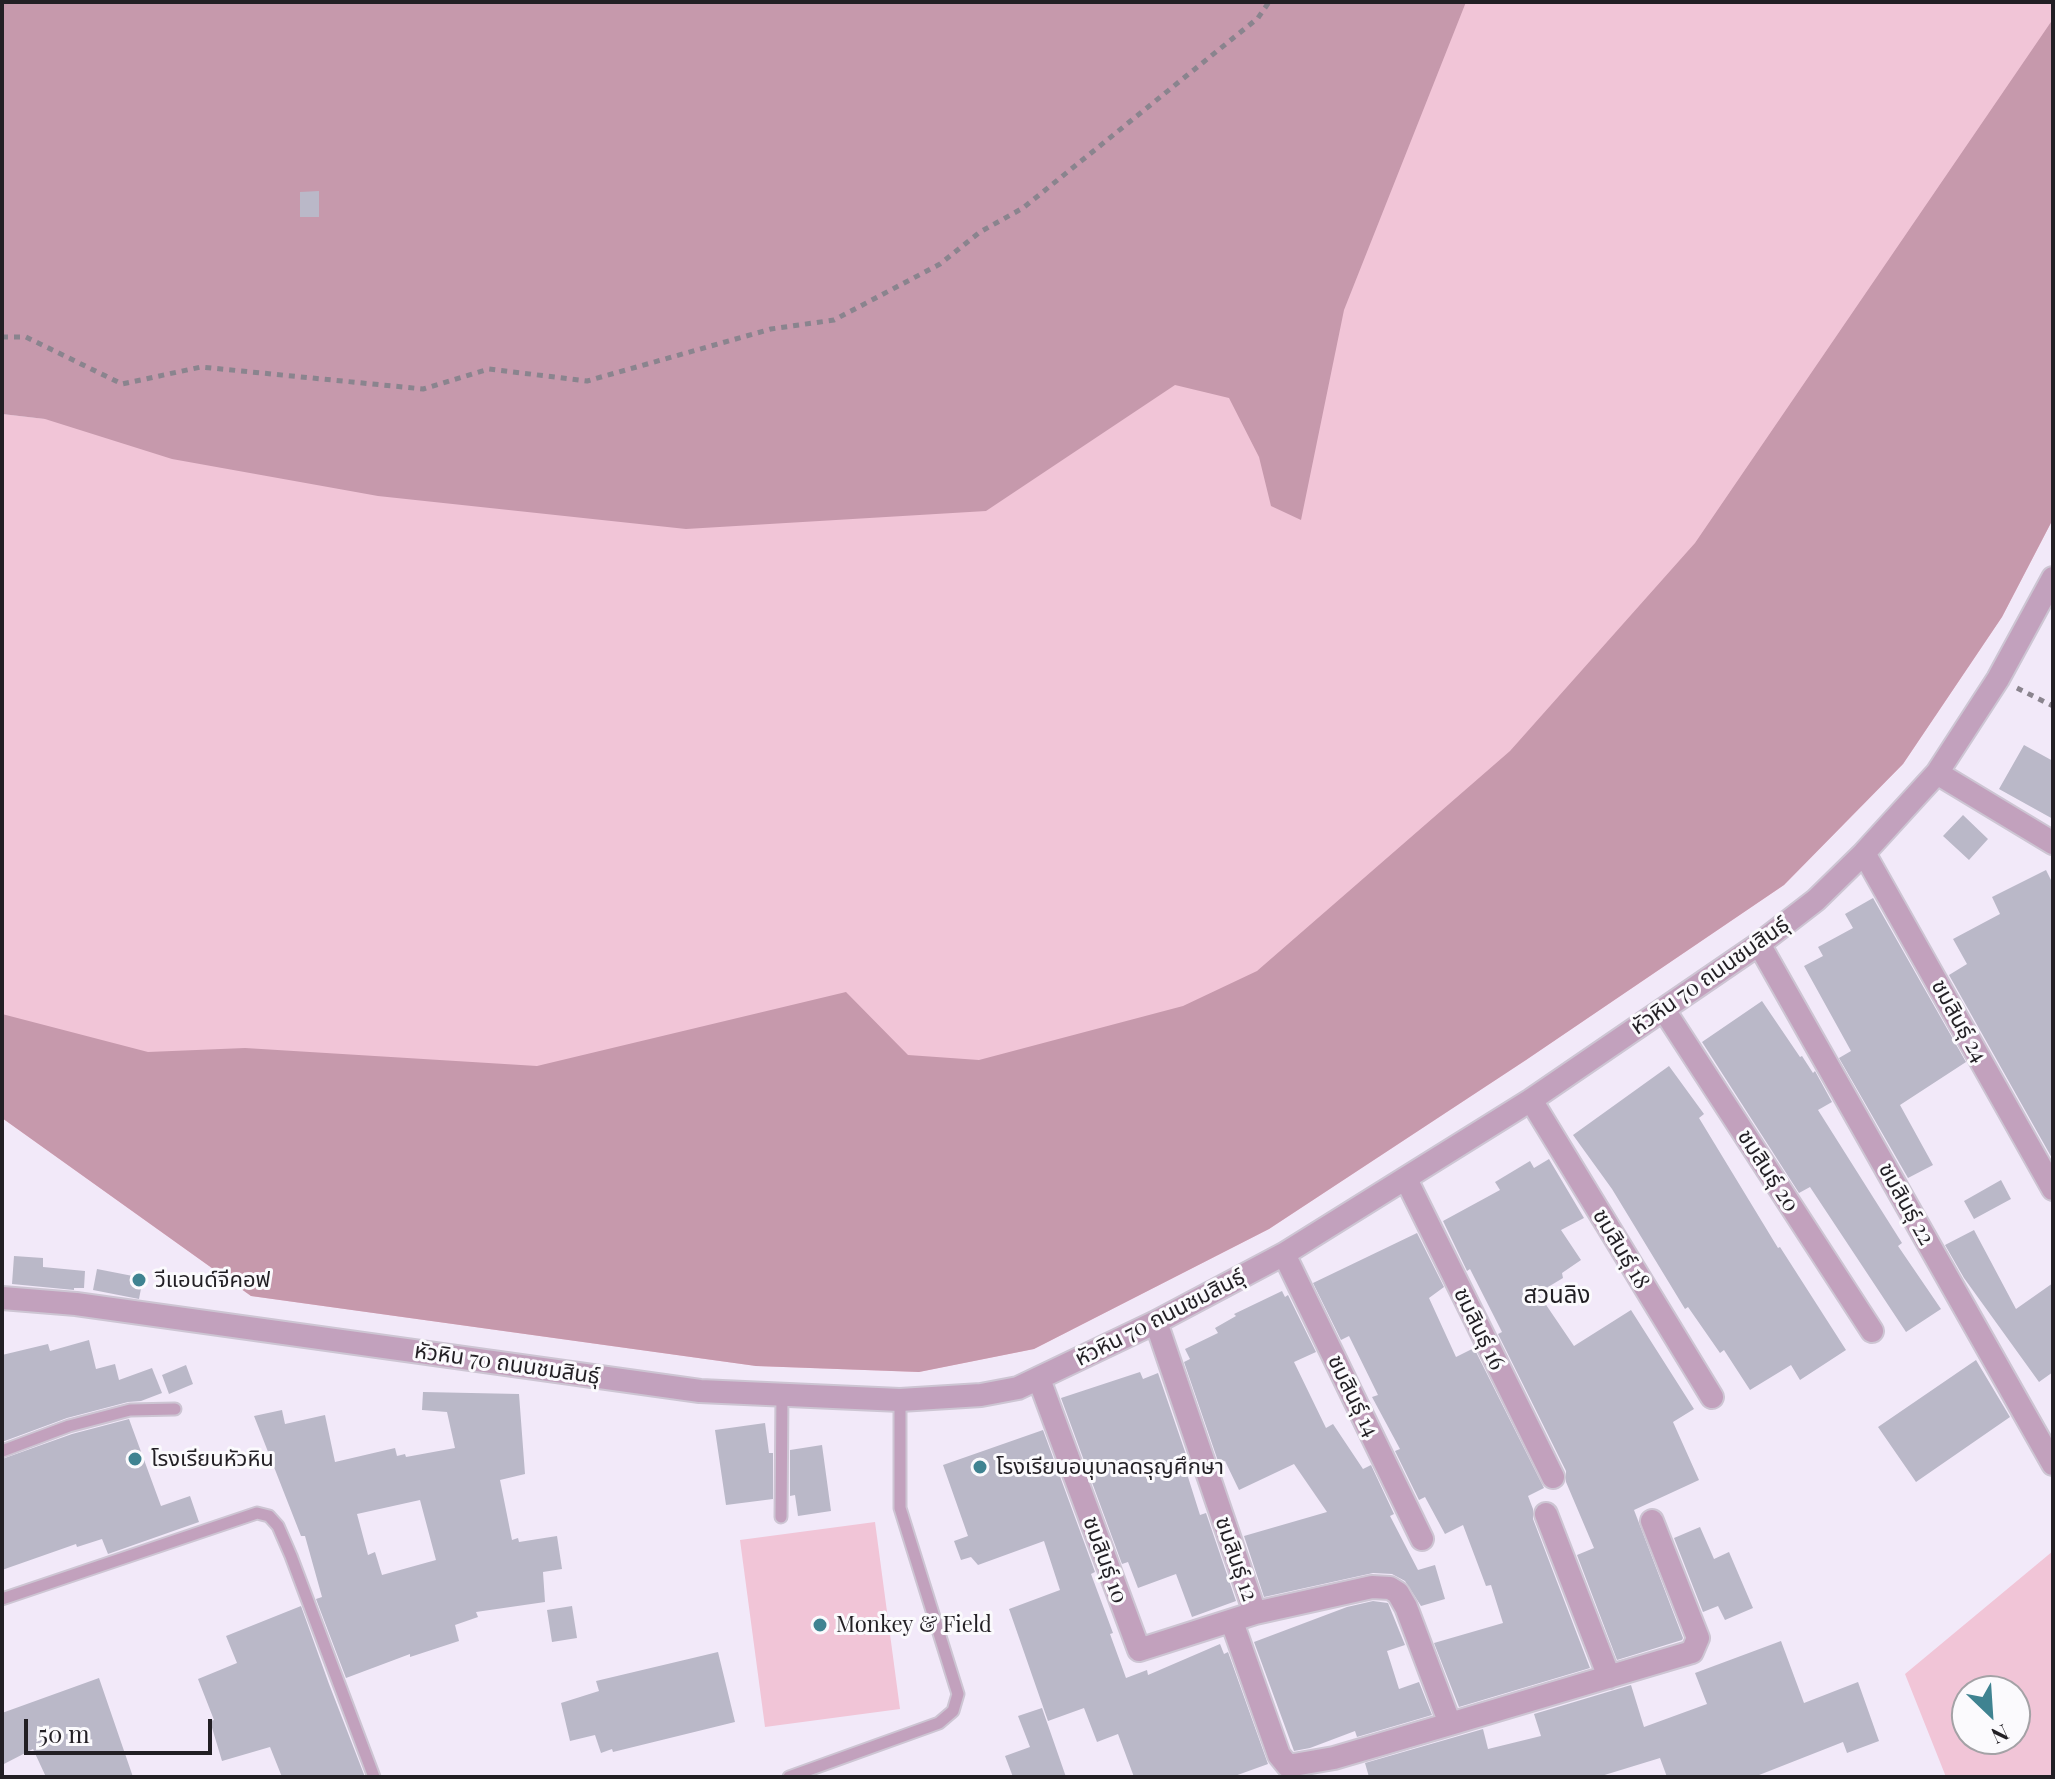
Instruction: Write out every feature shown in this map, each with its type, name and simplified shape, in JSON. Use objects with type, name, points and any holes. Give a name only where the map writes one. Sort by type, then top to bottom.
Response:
[{"type":"street","name":"หัวหิน 70 ถนนชมสินธุ์","points":[[2,1298],[76,1304],[700,1391],[900,1400],[981,1395],[1018,1388],[1156,1322],[1284,1254],[1531,1100],[1759,944],[1816,900],[1937,773],[1998,679],[2053,578]]},
{"type":"street","points":[[1937,773],[2053,843]]},
{"type":"street","name":"ชมสินธุ์ 24","points":[[1864,853],[2053,1189]]},
{"type":"street","name":"ชมสินธุ์ 22","points":[[1759,944],[2053,1464]]},
{"type":"street","name":"ชมสินธุ์ 20","points":[[1664,1010],[1872,1331]]},
{"type":"street","name":"ชมสินธุ์ 18","points":[[1531,1100],[1712,1397]]},
{"type":"street","name":"ชมสินธุ์ 16","points":[[1406,1179],[1553,1477]]},
{"type":"street","name":"ชมสินธุ์ 14","points":[[1284,1254],[1422,1539]]},
{"type":"street","name":"ชมสินธุ์ 12","points":[[1156,1322],[1255,1613]]},
{"type":"street","name":"ชมสินธุ์ 10","points":[[1039,1379],[1139,1650],[1232,1622]]},
{"type":"street","points":[[1546,1514],[1609,1677]]},
{"type":"street","points":[[1450,1724],[1398,1593],[1390,1588],[1372,1587],[1255,1613],[1232,1622],[1279,1755],[1288,1766],[1338,1768],[1450,1724],[1692,1652],[1698,1638],[1652,1521]]},
{"type":"lane","points":[[781,1517],[782,1394]]},
{"type":"lane","points":[[789,1777],[939,1723],[953,1711],[958,1694],[900,1508],[900,1400]]},
{"type":"lane","points":[[2,1451],[69,1426],[130,1410],[175,1409]]},
{"type":"lane","points":[[2,1599],[257,1513],[269,1516],[278,1526],[291,1556],[374,1777]]},
{"type":"path","points":[[2,337],[26,337],[122,384],[201,367],[423,389],[489,369],[587,381],[771,329],[834,320],[940,264],[980,232],[1023,208],[1258,18],[1269,2]]},
{"type":"path","points":[[1998,679],[2053,706]]},
{"type":"shaded area","points":[[2,2],[1466,2],[1344,310],[1301,520],[1271,506],[1259,457],[1229,398],[1175,385],[986,511],[686,529],[378,496],[172,459],[45,419],[2,414]]},
{"type":"shaded area","points":[[1314,2],[2053,2],[2053,519],[2002,617],[1903,764],[1784,885],[1269,1229],[1034,1349],[919,1372],[756,1366],[251,1296],[2,1118],[2,414],[116,427]]},
{"type":"shaded area","points":[[2053,19],[2053,519],[2002,617],[1903,764],[1784,885],[1269,1229],[1034,1349],[919,1372],[756,1366],[251,1296],[2,1118],[2,1014],[148,1052],[245,1048],[537,1066],[846,992],[908,1055],[979,1060],[1183,1006],[1257,971],[1510,751],[1695,543]]},
{"type":"shaded area","name":"Monkey & Field","points":[[875,1522],[900,1709],[765,1727],[740,1540]]},
{"type":"shaded area","points":[[2053,1551],[2053,1777],[1946,1777],[1905,1674]]},
{"type":"building","points":[[319,191],[319,217],[300,217],[300,192]]},
{"type":"building","points":[[2024,745],[2053,761],[2053,819],[1999,789]]},
{"type":"building","points":[[1963,815],[1988,839],[1969,860],[1943,836]]},
{"type":"building","points":[[2046,870],[2053,884],[2053,1160],[1949,975],[1967,964],[1953,939],[2000,914],[1992,897]]},
{"type":"building","points":[[1873,898],[1966,1062],[1900,1105],[1933,1165],[1908,1178],[1839,1058],[1851,1051],[1804,966],[1823,956],[1818,947],[1853,928],[1845,914]]},
{"type":"building","points":[[1762,1001],[1800,1057],[1813,1073],[1815,1071],[1832,1102],[1818,1110],[1902,1243],[1898,1246],[1941,1309],[1906,1332],[1810,1187],[1799,1193],[1702,1042]]},
{"type":"building","points":[[1669,1066],[1704,1114],[1699,1118],[1778,1248],[1846,1350],[1800,1380],[1791,1365],[1750,1390],[1724,1350],[1720,1353],[1688,1307],[1685,1309],[1612,1189],[1573,1135]]},
{"type":"building","points":[[1549,1159],[1584,1218],[1561,1230],[1581,1260],[1562,1273],[1563,1278],[1538,1293],[1574,1346],[1631,1310],[1694,1409],[1673,1422],[1699,1480],[1634,1510],[1683,1638],[1617,1660],[1577,1555],[1594,1548],[1566,1482],[1566,1471],[1498,1334],[1502,1332],[1443,1221],[1500,1190],[1495,1182],[1530,1161],[1534,1168]]},
{"type":"building","points":[[2001,1180],[2011,1199],[1974,1219],[1964,1201]]},
{"type":"building","points":[[1974,1230],[2016,1309],[2053,1283],[2053,1372],[2039,1382],[1964,1278],[1945,1245]]},
{"type":"building","points":[[1417,1233],[1444,1287],[1429,1298],[1456,1357],[1474,1348],[1544,1488],[1528,1496],[1533,1519],[1590,1668],[1459,1707],[1434,1643],[1503,1623],[1491,1585],[1486,1586],[1463,1525],[1445,1534],[1425,1497],[1419,1500],[1395,1451],[1400,1449],[1372,1397],[1378,1395],[1349,1336],[1341,1340],[1313,1283]]},
{"type":"building","points":[[14,1256],[43,1258],[43,1267],[85,1271],[84,1288],[74,1290],[12,1284]]},
{"type":"building","points":[[97,1269],[143,1278],[139,1299],[93,1290]]},
{"type":"building","points":[[1282,1291],[1285,1297],[1288,1295],[1316,1352],[1294,1362],[1326,1428],[1333,1424],[1363,1469],[1371,1465],[1394,1514],[1390,1516],[1418,1570],[1435,1565],[1445,1599],[1421,1606],[1405,1581],[1392,1574],[1373,1573],[1264,1597],[1244,1536],[1327,1512],[1294,1464],[1239,1490],[1225,1461],[1219,1464],[1184,1362],[1190,1359],[1185,1349],[1218,1333],[1215,1328],[1236,1316],[1234,1314]]},
{"type":"building","points":[[89,1340],[96,1369],[115,1364],[119,1380],[152,1368],[162,1393],[67,1418],[2,1442],[2,1355],[48,1344],[50,1351]]},
{"type":"building","points":[[1976,1360],[2010,1417],[1916,1482],[1878,1427]]},
{"type":"building","points":[[186,1365],[193,1384],[169,1394],[162,1375]]},
{"type":"building","points":[[1140,1372],[1143,1379],[1158,1373],[1193,1475],[1188,1477],[1200,1515],[1206,1513],[1236,1601],[1192,1617],[1176,1574],[1138,1588],[1128,1562],[1122,1564],[1061,1398]]},
{"type":"building","points":[[423,1392],[519,1394],[525,1474],[500,1480],[512,1540],[518,1538],[519,1542],[557,1536],[562,1569],[543,1572],[545,1602],[476,1612],[478,1617],[455,1625],[459,1641],[410,1657],[410,1654],[346,1678],[316,1599],[322,1597],[305,1536],[301,1536],[254,1416],[282,1410],[285,1424],[325,1415],[335,1462],[395,1448],[397,1456],[405,1454],[406,1457],[455,1448],[447,1412],[422,1410]],"holes":[[[420,1500],[436,1560],[382,1575],[375,1552],[368,1555],[357,1514]]]},
{"type":"building","points":[[129,1419],[161,1506],[190,1496],[199,1522],[108,1554],[102,1539],[77,1547],[76,1544],[2,1570],[2,1459],[72,1434]]},
{"type":"building","points":[[765,1423],[769,1453],[773,1453],[773,1499],[726,1505],[715,1430]]},
{"type":"building","points":[[1043,1430],[1095,1572],[1091,1574],[1126,1678],[1147,1670],[1148,1675],[1220,1644],[1224,1654],[1228,1652],[1268,1764],[1232,1777],[1134,1777],[1118,1734],[1097,1742],[1084,1708],[1048,1721],[1009,1609],[1060,1590],[1044,1541],[978,1565],[971,1557],[961,1560],[954,1541],[968,1536],[943,1465]]},
{"type":"building","points":[[822,1445],[831,1511],[798,1516],[795,1495],[790,1496],[790,1450]]},
{"type":"building","points":[[1700,1527],[1714,1559],[1729,1552],[1753,1608],[1725,1620],[1718,1606],[1703,1612],[1674,1538]]},
{"type":"building","points":[[1373,1601],[1388,1603],[1405,1645],[1387,1651],[1399,1689],[1419,1682],[1432,1715],[1357,1737],[1355,1731],[1294,1751],[1254,1642],[1347,1607]]},
{"type":"building","points":[[301,1606],[365,1777],[282,1777],[270,1747],[222,1761],[210,1721],[214,1720],[198,1679],[237,1663],[226,1636]]},
{"type":"building","points":[[572,1606],[577,1638],[552,1642],[547,1610]]},
{"type":"building","points":[[1781,1641],[1804,1703],[1858,1682],[1879,1741],[1847,1753],[1843,1742],[1754,1777],[1667,1777],[1660,1758],[1598,1777],[1369,1777],[1365,1763],[1483,1729],[1488,1749],[1541,1736],[1534,1714],[1631,1685],[1644,1727],[1707,1704],[1695,1673]]},
{"type":"building","points":[[718,1652],[735,1722],[613,1752],[612,1749],[601,1753],[595,1735],[570,1741],[561,1703],[599,1691],[596,1681]]},
{"type":"building","points":[[99,1678],[133,1777],[46,1777],[33,1749],[2,1765],[2,1713]]},
{"type":"building","points":[[1042,1708],[1066,1777],[1013,1777],[1005,1756],[1030,1747],[1018,1716]]},
{"type":"place","name":"วีแอนด์จีคอฟ","points":[[139,1280]]},
{"type":"place","name":"โรงเรียนหัวหิน","points":[[135,1459]]},
{"type":"place","name":"โรงเรียนอนุบาลดรุญศึกษา","points":[[980,1467]]},
{"type":"place","name":"Monkey & Field","points":[[820,1625]]},
{"type":"district","name":"สวนลิง","points":[[1557,1296]]}]
